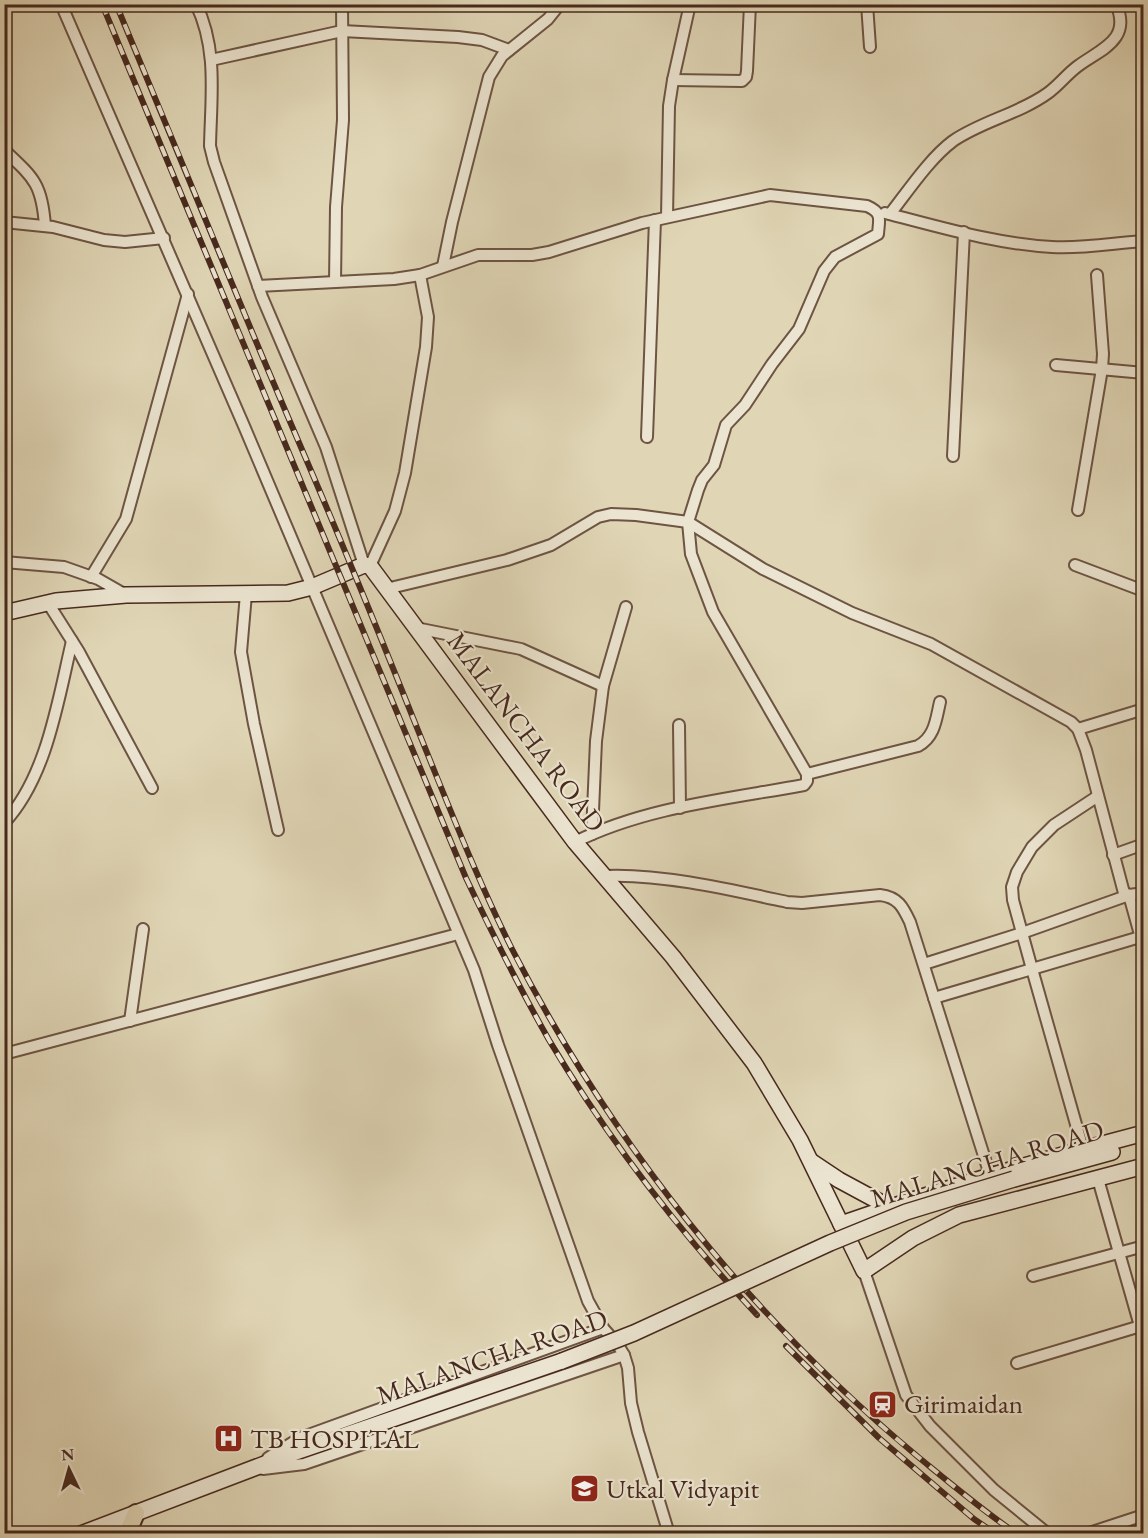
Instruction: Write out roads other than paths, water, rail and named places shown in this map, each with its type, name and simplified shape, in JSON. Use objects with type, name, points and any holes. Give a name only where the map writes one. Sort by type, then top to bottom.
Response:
[{"type":"main road","points":[[128,1533],[136,1513]]},
{"type":"street","points":[[61,4],[188,294],[474,970],[588,1301],[603,1328],[624,1355],[628,1368],[631,1403],[638,1431],[669,1533]]},
{"type":"street","points":[[196,4],[207,31],[211,60],[210,146],[224,193],[258,286],[326,447],[367,566]]},
{"type":"street","points":[[335,282],[336,207],[343,120],[342,4]]},
{"type":"street","points":[[443,266],[489,77],[496,62],[548,19],[560,4]]},
{"type":"street","points":[[667,217],[669,106],[690,4]]},
{"type":"street","points":[[673,80],[742,81],[747,71],[750,4]]},
{"type":"street","points":[[867,4],[870,47]]},
{"type":"street","points":[[890,214],[925,170],[955,140],[1047,94],[1071,71],[1108,48],[1116,40],[1119,30],[1121,16],[1116,4]]},
{"type":"street","points":[[211,60],[342,32],[458,37],[482,40],[509,50]]},
{"type":"street","points":[[4,150],[25,169],[38,187],[43,204],[45,226]]},
{"type":"street","points":[[258,286],[394,279],[420,275],[478,255],[532,255],[549,252],[655,220],[770,195],[867,206],[964,232],[1024,244],[1054,247],[1143,241]]},
{"type":"street","points":[[575,842],[592,834],[680,808],[804,785],[807,781],[807,774],[713,612],[691,554],[688,522],[702,480],[714,465],[726,425],[745,405],[799,329],[824,271],[835,257],[878,234],[879,216],[876,210]]},
{"type":"street","points":[[647,437],[655,220]]},
{"type":"street","points":[[4,222],[45,226],[104,240],[125,242],[164,238]]},
{"type":"street","points":[[953,456],[964,232]]},
{"type":"street","points":[[4,613],[48,603],[126,595],[288,593],[312,587],[367,566],[395,511],[405,473],[426,347],[428,317],[420,275]]},
{"type":"street","points":[[1078,510],[1102,369],[1097,275]]},
{"type":"street","points":[[91,577],[126,519],[188,294]]},
{"type":"street","points":[[1056,365],[1143,373]]},
{"type":"street","points":[[386,589],[507,560],[551,545],[598,517],[611,514],[688,522],[763,569],[852,613],[931,644],[1071,722],[1078,729],[1086,750],[1124,893],[1129,895],[1142,943],[1032,969],[934,998]]},
{"type":"street","points":[[4,562],[64,567],[91,577],[126,595]]},
{"type":"street","points":[[1075,565],[1143,591]]},
{"type":"street","name":"MALANCHA ROAD","points":[[367,566],[416,628],[575,842],[673,957],[754,1063],[800,1140],[864,1272]]},
{"type":"street","points":[[246,594],[241,652],[254,724],[278,830]]},
{"type":"street","points":[[48,603],[72,641],[152,788]]},
{"type":"street","points":[[592,834],[596,741],[603,686],[626,607]]},
{"type":"street","points":[[416,628],[522,649],[603,686]]},
{"type":"street","points":[[4,824],[25,794],[49,738],[72,641]]},
{"type":"street","points":[[807,774],[918,746],[931,735],[940,702]]},
{"type":"street","points":[[1078,729],[1143,709]]},
{"type":"street","points":[[680,725],[680,808]]},
{"type":"street","points":[[1083,1149],[1022,933],[1012,887],[1017,872],[1032,847],[1054,825],[1098,796]]},
{"type":"street","points":[[1113,855],[1143,844]]},
{"type":"street","points":[[604,876],[636,876],[787,902],[802,903],[880,894],[890,896],[903,907],[910,922],[990,1175]]},
{"type":"street","points":[[924,964],[1022,933],[1129,895],[1143,893]]},
{"type":"street","points":[[130,1021],[143,929]]},
{"type":"street","points":[[4,1054],[458,934]]},
{"type":"street","points":[[841,1224],[990,1175],[1143,1132]]},
{"type":"street","name":"MALANCHA ROAD","points":[[81,1533],[247,1470],[634,1334],[830,1243],[895,1217],[956,1196],[1143,1143]]},
{"type":"street","points":[[810,1160],[838,1180],[890,1207]]},
{"type":"street","points":[[1048,1533],[981,1478],[930,1426],[906,1395],[864,1272],[914,1238],[958,1215],[1143,1166]]},
{"type":"street","points":[[1017,1363],[1142,1325],[1098,1179]]},
{"type":"street","points":[[1033,1276],[1143,1246]]},
{"type":"street","points":[[247,1470],[300,1438],[603,1328]]},
{"type":"street","points":[[247,1470],[304,1464],[624,1355]]},
{"type":"street","points":[[1086,1533],[1143,1515]]},
{"type":"railway","points":[[102,4],[466,878],[496,939],[549,1040],[595,1113],[672,1217],[757,1315]]},
{"type":"railway","points":[[116,4],[473,863],[512,949],[551,1021],[594,1091],[640,1158],[689,1223],[742,1286],[797,1345],[856,1402],[917,1456],[1017,1534]]},
{"type":"railway","points":[[786,1346],[879,1438],[974,1519],[996,1534]]},
{"type":"place","name":"Girimaidan","points":[[883,1404]]},
{"type":"place","name":"TB HOSPITAL","points":[[229,1439]]},
{"type":"place","name":"Utkal Vidyapit","points":[[585,1489]]}]
